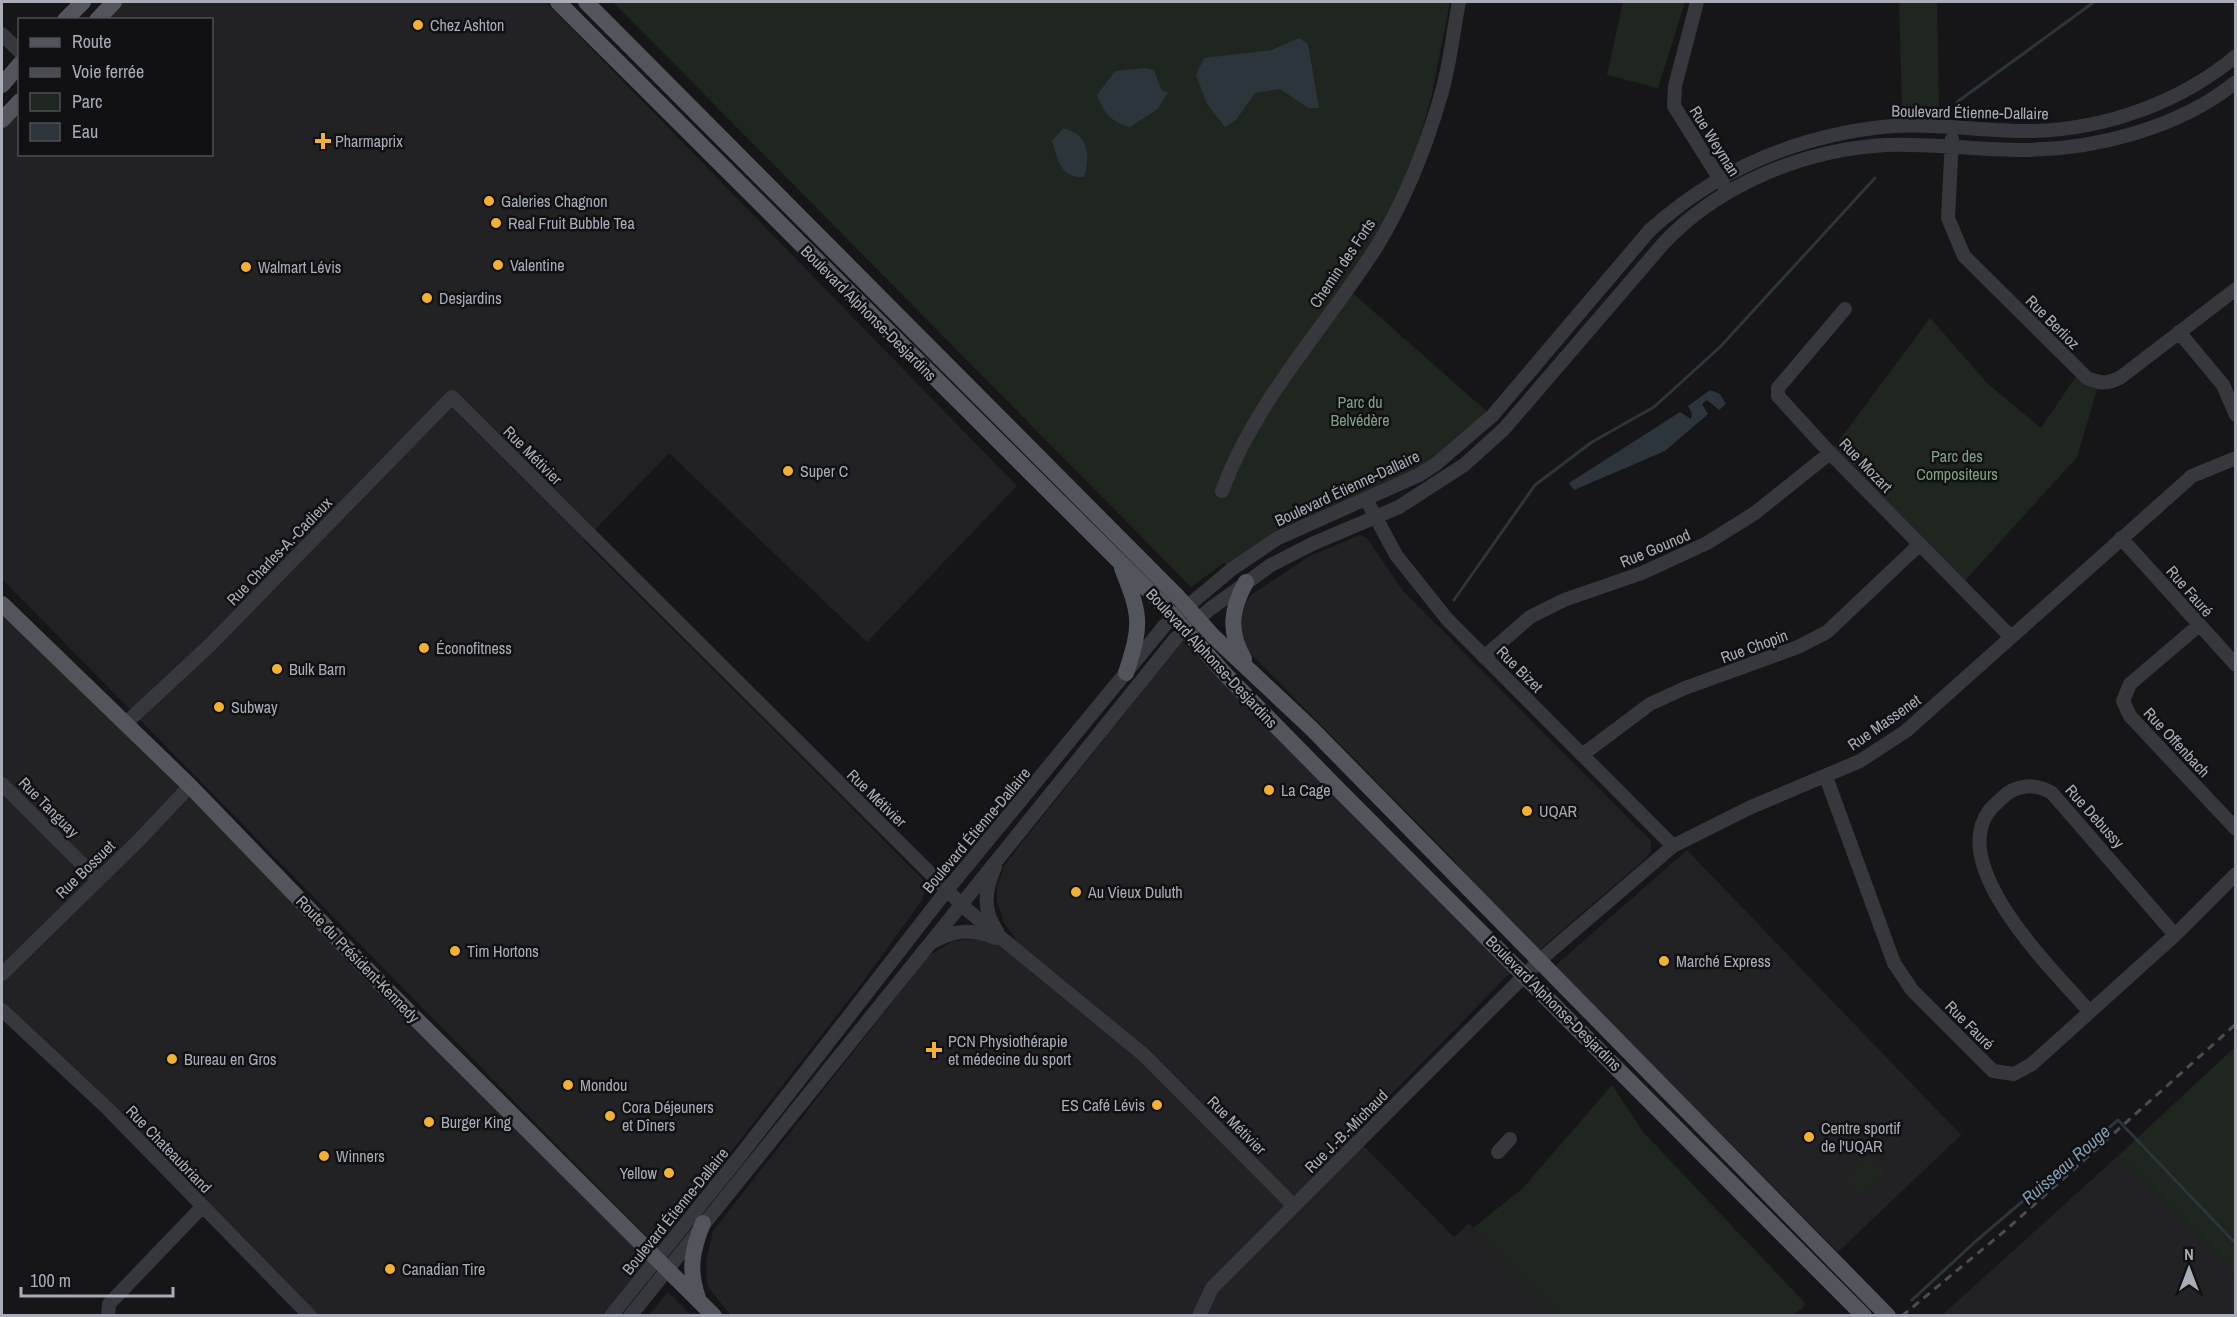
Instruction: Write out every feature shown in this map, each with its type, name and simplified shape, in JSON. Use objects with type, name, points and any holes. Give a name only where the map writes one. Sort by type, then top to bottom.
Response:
[{"type":"main road","points":[[67,18],[83,2]]},
{"type":"main road","points":[[99,18],[114,2]]},
{"type":"main road","name":"Boulevard Alphonse-Desjardins","points":[[558,2],[1119,562],[1250,670],[1311,728],[1888,1316]]},
{"type":"main road","name":"Boulevard Alphonse-Desjardins","points":[[586,2],[914,329],[1186,618],[1345,796],[1864,1316]]},
{"type":"main road","points":[[2,85],[18,66]]},
{"type":"main road","points":[[2,120],[18,103]]},
{"type":"main road","points":[[1119,562],[1137,607],[1139,623],[1126,673]]},
{"type":"main road","points":[[1246,582],[1233,608],[1233,630],[1250,670]]},
{"type":"main road","name":"Route du Président-Kennedy","points":[[2,604],[190,786],[387,990],[714,1316]]},
{"type":"main road","points":[[698,1299],[691,1265],[694,1246],[704,1223]]},
{"type":"street","name":"Chemin des Forts","points":[[1222,491],[1235,456],[1268,399],[1377,245],[1416,171],[1441,94],[1459,2]]},
{"type":"street","name":"Rue Weyman","points":[[1697,2],[1675,86],[1674,106],[1728,192]]},
{"type":"street","points":[[2,34],[18,50]]},
{"type":"street","name":"Boulevard Étienne-Dallaire","points":[[630,1316],[662,1263],[947,890],[1126,673],[1186,618],[1246,558],[1278,538],[1366,499],[1436,464],[1488,421],[1650,230],[1684,202],[1719,178],[1769,153],[1826,135],[1893,126],[1953,126],[2033,131],[2086,125],[2144,109],[2175,95],[2200,82],[2235,56]]},
{"type":"street","name":"Boulevard Étienne-Dallaire","points":[[611,1316],[704,1223],[1113,714],[1186,618],[1312,544],[1399,507],[1438,483],[1492,441],[1668,238],[1690,218],[1728,192],[1777,169],[1833,151],[1887,145],[2022,150],[2091,143],[2169,119],[2198,106],[2235,82]]},
{"type":"street","name":"Rue Berlioz","points":[[1953,126],[1948,218],[1964,256],[2087,378],[2099,383],[2110,383],[2167,344],[2179,332],[2235,290]]},
{"type":"street","name":"Rue Mozart","points":[[1845,309],[1778,388],[1778,396],[1830,453],[2010,636]]},
{"type":"street","points":[[2179,332],[2223,385],[2235,415]]},
{"type":"street","name":"Rue Charles-A.-Cadieux","points":[[126,723],[210,645],[452,398]]},
{"type":"street","name":"Rue Métivier","points":[[452,398],[960,904],[1144,1056],[1294,1206]]},
{"type":"street","name":"Rue Gounod","points":[[1484,657],[1530,617],[1564,600],[1642,573],[1707,543],[1755,513],[1830,453]]},
{"type":"street","name":"Rue Massenet","points":[[1526,975],[1540,960],[1673,846],[1749,808],[1860,761],[1906,731],[1961,685],[2010,636],[2192,476],[2235,458]]},
{"type":"street","name":"Rue Bizet","points":[[1366,499],[1396,555],[1447,619],[1673,846]]},
{"type":"street","name":"Rue Fauré","points":[[2121,538],[2235,665]]},
{"type":"street","name":"Rue Chopin","points":[[1582,755],[1650,705],[1685,688],[1798,647],[1827,632],[1920,544]]},
{"type":"street","name":"Rue Offenbach","points":[[2198,626],[2130,684],[2123,701],[2130,716],[2235,829]]},
{"type":"street","name":"Rue Fauré","points":[[1826,777],[1894,963],[1912,990],[1993,1071],[2014,1074],[2032,1064],[2175,935],[2235,874]]},
{"type":"street","name":"Rue Tanguay","points":[[2,784],[98,880]]},
{"type":"street","name":"Rue Debussy","points":[[2089,1011],[2009,919],[1997,899],[1979,844],[1988,812],[2006,794],[2029,785],[2042,786],[2052,793],[2175,935]]},
{"type":"street","name":"Rue Bossuet","points":[[2,974],[190,786]]},
{"type":"street","points":[[1002,852],[990,878],[986,900],[989,918],[1006,942]]},
{"type":"street","points":[[924,947],[940,938],[963,931],[986,934],[1006,942]]},
{"type":"street","name":"Rue J.-B.-Michaud","points":[[1199,1316],[1212,1288],[1526,975]]},
{"type":"street","name":"Rue Chateaubriand","points":[[2,1010],[108,1109],[310,1316]]},
{"type":"street","points":[[1498,1152],[1510,1139]]},
{"type":"street","points":[[108,1316],[109,1304],[202,1207]]},
{"type":"shaded area","points":[[119,2],[546,2],[1017,486],[867,642],[669,453],[584,541],[924,881],[925,890],[922,900],[865,979],[657,1247],[2,579],[2,126],[18,108],[18,156],[213,156],[213,18],[103,18]]},
{"type":"shaded area","points":[[1360,535],[1367,538],[1403,591],[1651,841],[1651,851],[1646,858],[1538,951],[1481,893],[1452,858],[1248,651],[1242,640],[1243,606],[1251,595],[1310,556]]},
{"type":"shaded area","points":[[2,616],[121,728],[648,1260],[603,1315],[315,1315],[2,1006]]},
{"type":"shaded area","points":[[1182,641],[1511,972],[1352,1134],[1454,1237],[1469,1223],[1559,1315],[731,1316],[707,1285],[706,1262],[713,1231],[929,955],[954,941],[973,939],[991,942],[1008,949],[1016,939],[1004,923],[997,901],[997,887],[1005,864]]},
{"type":"shaded area","points":[[1687,850],[1961,1135],[1838,1252],[1555,966]]},
{"type":"shaded area","points":[[2119,1155],[2235,1274],[2235,1315],[1941,1316]]},
{"type":"shaded area","points":[[668,1292],[691,1315],[649,1315]]},
{"type":"green space","name":"Parc du Belvédère","points":[[613,2],[1450,2],[1431,98],[1411,168],[1377,245],[1347,288],[1492,416],[1436,464],[1232,569],[1224,563],[1191,587]]},
{"type":"green space","points":[[1623,2],[1685,2],[1658,88],[1607,75]]},
{"type":"green space","points":[[1899,2],[1937,2],[1939,108],[1902,107]]},
{"type":"green space","name":"Parc des Compositeurs","points":[[1930,318],[1988,384],[2041,428],[2079,372],[2099,383],[2077,457],[1961,585],[1830,453]]},
{"type":"green space","points":[[2235,1047],[2235,1274],[2119,1155]]},
{"type":"green space","points":[[1612,1085],[1644,1133],[1805,1303],[1804,1307],[1791,1316],[1559,1315],[1473,1228],[1523,1188]]},
{"type":"green space","points":[[1871,1157],[1886,1172],[1861,1197],[1846,1182]]},
{"type":"water","points":[[1299,38],[1308,44],[1319,108],[1308,108],[1280,89],[1255,93],[1236,120],[1225,127],[1207,104],[1196,75],[1204,58],[1272,50]]},
{"type":"water","points":[[1144,68],[1154,70],[1162,91],[1168,92],[1158,109],[1130,127],[1109,116],[1097,95],[1115,71]]},
{"type":"water","points":[[1063,128],[1078,135],[1086,146],[1087,161],[1084,177],[1070,175],[1059,161],[1052,141]]},
{"type":"water","points":[[1710,390],[1720,394],[1726,404],[1719,410],[1707,400],[1702,404],[1708,414],[1665,451],[1574,490],[1569,483],[1680,412],[1691,419],[1692,414],[1688,406]]},
{"type":"waterway","points":[[1957,102],[2094,2]]},
{"type":"waterway","points":[[1454,600],[1535,485],[1592,442],[1654,407],[1720,347],[1875,178]]},
{"type":"waterway","name":"Ruisseau Rouge","points":[[1912,1300],[1976,1241],[2118,1120],[2236,1244]]},
{"type":"railway","points":[[1902,1316],[2007,1229],[2236,1024]]},
{"type":"place","name":"Chez Ashton","points":[[418,25]]},
{"type":"place","name":"Pharmaprix","points":[[323,141]]},
{"type":"place","name":"Galeries Chagnon","points":[[489,201]]},
{"type":"place","name":"Real Fruit Bubble Tea","points":[[496,223]]},
{"type":"place","name":"Valentine","points":[[498,265]]},
{"type":"place","name":"Walmart Lévis","points":[[246,267]]},
{"type":"place","name":"Desjardins","points":[[427,298]]},
{"type":"place","name":"Super C","points":[[788,471]]},
{"type":"place","name":"Éconofitness","points":[[424,648]]},
{"type":"place","name":"Bulk Barn","points":[[277,669]]},
{"type":"place","name":"Subway","points":[[219,707]]},
{"type":"place","name":"La Cage","points":[[1269,790]]},
{"type":"place","name":"UQAR","points":[[1527,811]]},
{"type":"place","name":"Au Vieux Duluth","points":[[1076,892]]},
{"type":"place","name":"Tim Hortons","points":[[455,951]]},
{"type":"place","name":"Marché Express","points":[[1664,961]]},
{"type":"place","name":"PCN Physiothérapie et médecine du sport","points":[[934,1050]]},
{"type":"place","name":"Bureau en Gros","points":[[172,1059]]},
{"type":"place","name":"Mondou","points":[[568,1085]]},
{"type":"place","name":"ES Café Lévis","points":[[1157,1105]]},
{"type":"place","name":"Cora Déjeuners et Dîners","points":[[610,1116]]},
{"type":"place","name":"Burger King","points":[[429,1122]]},
{"type":"place","name":"Centre sportif de l'UQAR","points":[[1809,1137]]},
{"type":"place","name":"Winners","points":[[324,1156]]},
{"type":"place","name":"Yellow","points":[[669,1173]]},
{"type":"place","name":"Canadian Tire","points":[[390,1269]]}]
